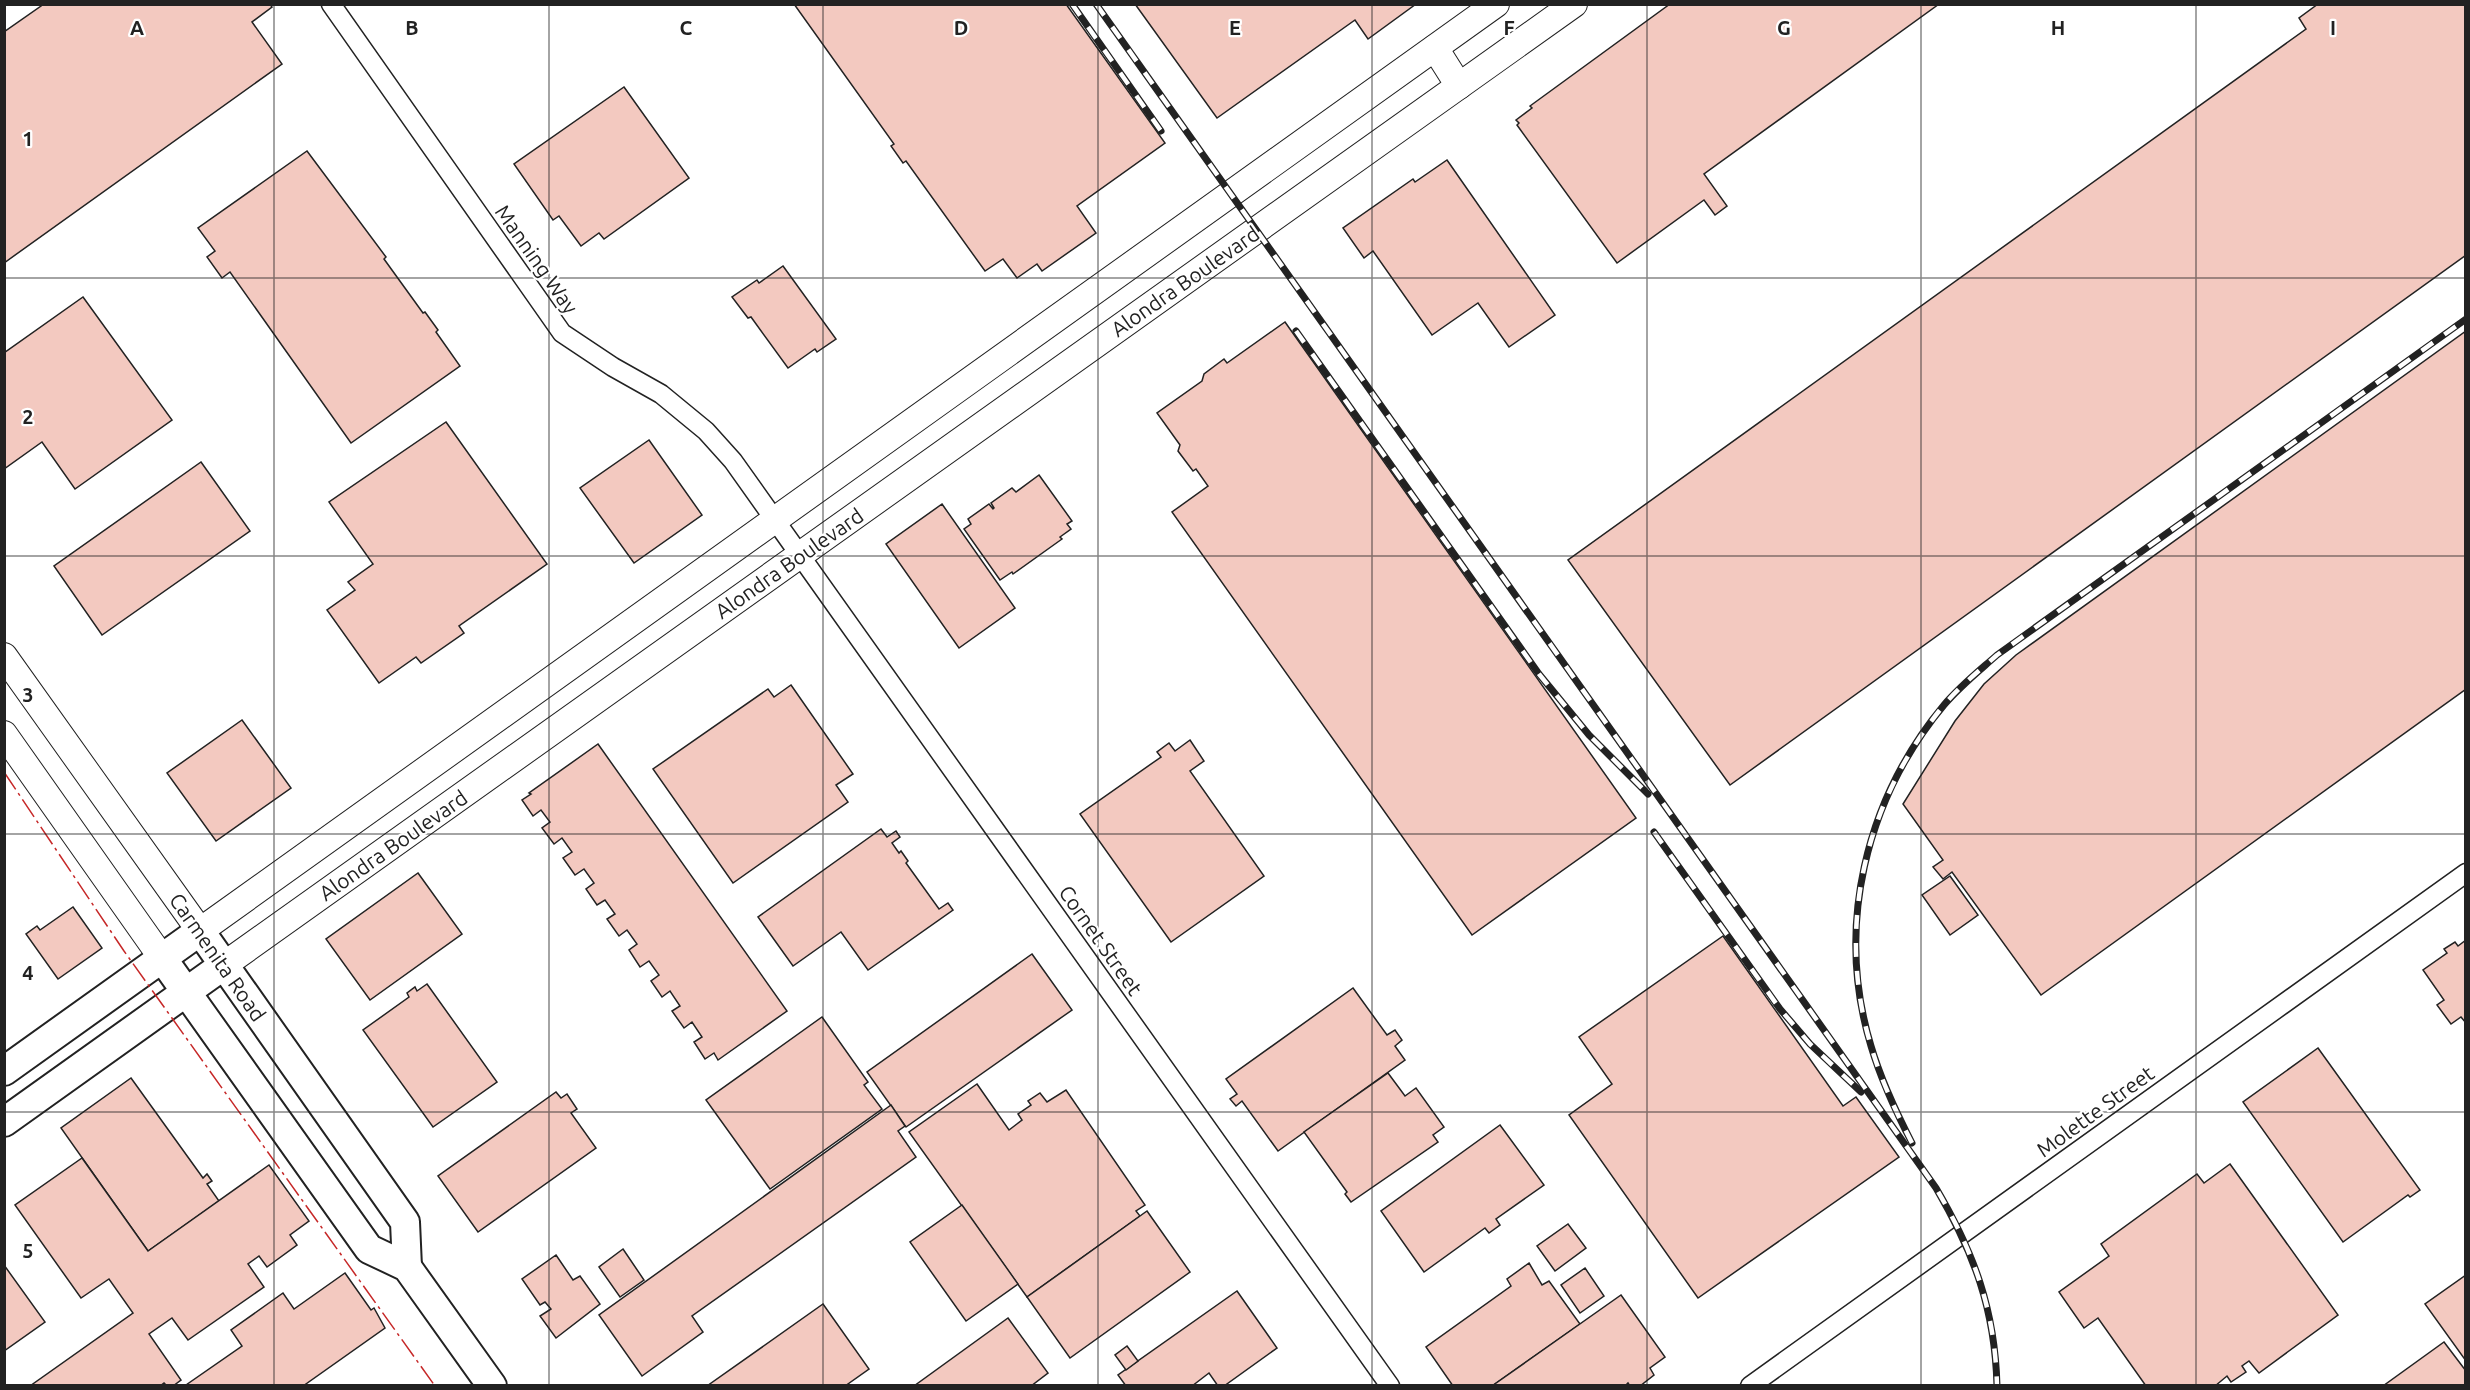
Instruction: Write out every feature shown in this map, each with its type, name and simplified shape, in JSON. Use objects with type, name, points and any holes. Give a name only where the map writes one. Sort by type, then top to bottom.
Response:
[{"type":"main road","name":"Alondra Boulevard","points":[[4,1071],[1496,4]]},
{"type":"main road","name":"Alondra Boulevard","points":[[4,1122],[1574,4]]},
{"type":"main road","points":[[1435,48],[1459,86]]},
{"type":"main road","name":"Carmenita Road","points":[[4,656],[405,1222],[407,1267]]},
{"type":"main road","points":[[4,735],[369,1249],[407,1267],[492,1386]]},
{"type":"street","name":"Manning Way","points":[[331,4],[562,333],[661,394],[706,431],[734,461],[775,520]]},
{"type":"street","name":"Cornet Street","points":[[775,520],[1390,1386]]},
{"type":"street","name":"Molette Street","points":[[1750,1386],[2466,873]]},
{"type":"building","points":[[44,4],[270,4],[272,7],[252,22],[282,64],[4,263],[4,32]]},
{"type":"building","points":[[794,4],[1066,4],[1165,143],[1077,206],[1096,233],[1042,271],[1037,264],[1017,278],[1003,259],[985,271],[906,161],[903,163],[891,146],[894,144]]},
{"type":"building","points":[[1135,4],[1416,4],[1368,39],[1355,20],[1217,118]]},
{"type":"building","points":[[1670,4],[1939,4],[1704,174],[1727,206],[1715,215],[1704,200],[1617,263],[1517,125],[1519,123],[1516,120],[1532,108],[1530,106]]},
{"type":"building","points":[[2318,4],[2466,4],[2466,255],[1730,785],[1568,560],[2306,29],[2299,18]]},
{"type":"building","points":[[624,87],[689,178],[604,239],[599,233],[581,246],[559,216],[553,220],[514,164]]},
{"type":"building","points":[[307,151],[386,257],[384,259],[423,313],[425,312],[438,330],[436,332],[460,366],[351,443],[230,272],[222,278],[207,257],[215,251],[198,228]]},
{"type":"building","points":[[1447,160],[1555,315],[1509,347],[1478,303],[1432,335],[1373,251],[1364,258],[1343,228],[1413,179],[1415,182]]},
{"type":"building","points":[[783,266],[836,339],[817,352],[815,349],[788,368],[751,317],[748,318],[732,297],[757,280],[759,283]]},
{"type":"building","points":[[83,297],[172,420],[75,489],[42,442],[4,469],[4,353]]},
{"type":"building","points":[[1285,322],[1636,818],[1472,935],[1172,512],[1208,486],[1196,469],[1193,471],[1178,451],[1180,445],[1157,413],[1202,381],[1204,374],[1224,359],[1227,363]]},
{"type":"building","points":[[2466,331],[2466,689],[2041,995],[1952,872],[1943,879],[1933,867],[1943,860],[1903,804],[1955,721],[1984,684],[2016,655]]},
{"type":"building","points":[[446,422],[547,564],[459,626],[464,633],[421,663],[416,657],[379,683],[327,610],[355,590],[348,582],[373,564],[329,502]]},
{"type":"building","points":[[649,440],[702,515],[634,563],[580,488]]},
{"type":"building","points":[[201,462],[250,531],[102,635],[54,566]]},
{"type":"building","points":[[1039,475],[1072,521],[1067,524],[1071,529],[1060,537],[1062,539],[1013,574],[1012,572],[1000,580],[964,529],[971,524],[968,519],[989,504],[993,509],[991,503],[1012,488],[1016,492]]},
{"type":"building","points":[[942,504],[1015,608],[959,648],[886,544]]},
{"type":"building","points":[[791,685],[853,774],[836,785],[848,802],[733,883],[653,769],[768,689],[774,697]]},
{"type":"building","points":[[242,720],[291,788],[216,841],[167,773]]},
{"type":"building","points":[[1190,740],[1204,761],[1190,771],[1264,876],[1171,942],[1080,814],[1161,757],[1157,752],[1169,743],[1175,751]]},
{"type":"building","points":[[598,744],[787,1011],[718,1060],[714,1053],[705,1059],[694,1042],[702,1037],[692,1022],[684,1028],[672,1011],[680,1006],[670,991],[662,997],[651,981],[659,975],[649,961],[640,967],[629,950],[637,944],[627,930],[619,936],[607,919],[615,914],[605,900],[597,905],[586,889],[594,883],[584,869],[575,875],[563,858],[572,852],[562,838],[554,844],[542,828],[550,822],[541,810],[533,816],[522,800]]},
{"type":"building","points":[[881,829],[887,837],[896,831],[900,837],[892,843],[899,853],[901,851],[908,861],[906,863],[939,909],[948,903],[953,910],[868,970],[841,932],[793,966],[758,917]]},
{"type":"building","points":[[418,873],[462,934],[370,1000],[326,939]]},
{"type":"building","points":[[1950,876],[1978,915],[1950,935],[1922,895]]},
{"type":"building","points":[[73,907],[102,948],[58,979],[26,934],[37,926],[40,930]]},
{"type":"building","points":[[1723,936],[1843,1106],[1856,1097],[1899,1157],[1698,1298],[1569,1115],[1612,1084],[1579,1037]]},
{"type":"building","points":[[2466,940],[2466,1023],[2461,1017],[2451,1024],[2437,1005],[2444,1000],[2423,970],[2447,953],[2444,949],[2455,942],[2458,946]]},
{"type":"building","points":[[1032,954],[1072,1010],[906,1127],[867,1072]]},
{"type":"building","points":[[427,984],[497,1082],[433,1127],[363,1030],[409,997],[407,993],[415,987],[417,991]]},
{"type":"building","points":[[1353,988],[1387,1035],[1395,1030],[1402,1040],[1395,1046],[1405,1060],[1278,1151],[1242,1101],[1236,1106],[1230,1099],[1237,1094],[1226,1079]]},
{"type":"building","points":[[822,1017],[868,1082],[864,1085],[882,1109],[770,1189],[706,1100]]},
{"type":"building","points":[[2318,1048],[2420,1190],[2410,1197],[2408,1195],[2343,1242],[2243,1102]]},
{"type":"building","points":[[1388,1073],[1405,1096],[1416,1088],[1444,1127],[1433,1135],[1438,1142],[1351,1202],[1345,1194],[1347,1192],[1304,1132]]},
{"type":"building","points":[[131,1078],[203,1178],[207,1174],[212,1181],[207,1184],[219,1201],[148,1251],[61,1128]]},
{"type":"building","points":[[977,1084],[1009,1130],[1022,1120],[1018,1114],[1031,1105],[1028,1101],[1040,1093],[1047,1102],[1066,1090],[1145,1205],[1136,1211],[1140,1216],[1027,1297],[909,1132]]},
{"type":"building","points":[[556,1092],[561,1098],[567,1094],[577,1109],[571,1113],[596,1148],[478,1232],[438,1176]]},
{"type":"building","points":[[891,1105],[905,1126],[898,1131],[916,1157],[692,1316],[703,1332],[642,1376],[599,1315]]},
{"type":"building","points":[[1500,1125],[1544,1185],[1496,1219],[1500,1225],[1489,1233],[1485,1228],[1424,1272],[1381,1211]]},
{"type":"building","points":[[82,1158],[148,1251],[269,1165],[309,1221],[290,1235],[297,1245],[267,1267],[259,1256],[248,1264],[264,1287],[188,1340],[172,1318],[149,1334],[181,1380],[173,1386],[167,1386],[164,1383],[160,1386],[30,1386],[133,1313],[109,1279],[81,1298],[15,1205]]},
{"type":"building","points":[[2230,1164],[2338,1315],[2259,1373],[2249,1361],[2242,1366],[2246,1372],[2231,1382],[2227,1376],[2215,1386],[2146,1386],[2098,1318],[2084,1328],[2059,1292],[2109,1256],[2101,1244],[2197,1174],[2204,1183]]},
{"type":"building","points":[[962,1205],[1018,1284],[966,1321],[910,1242]]},
{"type":"building","points":[[1147,1211],[1190,1272],[1070,1358],[1027,1297]]},
{"type":"building","points":[[1568,1224],[1586,1248],[1555,1271],[1537,1246]]},
{"type":"building","points":[[623,1249],[644,1280],[620,1297],[599,1267]]},
{"type":"building","points":[[556,1255],[573,1280],[580,1276],[600,1304],[556,1338],[540,1316],[551,1309],[545,1302],[540,1305],[522,1279]]},
{"type":"building","points":[[1529,1263],[1542,1285],[1549,1281],[1580,1324],[1492,1386],[1453,1386],[1426,1347],[1511,1286],[1507,1279]]},
{"type":"building","points":[[4,1265],[45,1322],[4,1351]]},
{"type":"building","points":[[1585,1268],[1604,1296],[1580,1313],[1561,1285]]},
{"type":"building","points":[[345,1273],[371,1310],[374,1308],[385,1328],[303,1386],[186,1385],[242,1346],[231,1330],[283,1293],[294,1309]]},
{"type":"building","points":[[2466,1275],[2466,1361],[2425,1304]]},
{"type":"building","points":[[1237,1291],[1277,1348],[1224,1386],[1218,1386],[1209,1373],[1192,1386],[1126,1386],[1118,1375]]},
{"type":"building","points":[[1621,1295],[1665,1357],[1650,1368],[1654,1375],[1640,1386],[1630,1386],[1628,1383],[1625,1386],[1492,1386]]},
{"type":"building","points":[[823,1304],[869,1369],[845,1386],[707,1386]]},
{"type":"building","points":[[1008,1318],[1048,1373],[1031,1386],[914,1386]]},
{"type":"building","points":[[2444,1342],[2466,1371],[2466,1386],[2383,1386]]},
{"type":"building","points":[[1127,1346],[1138,1361],[1126,1370],[1115,1355]]},
{"type":"railway","points":[[1072,4],[1161,131]]},
{"type":"railway","points":[[1096,4],[1936,1188],[1961,1236],[1980,1282],[1992,1332],[1997,1386]]},
{"type":"railway","points":[[1912,1143],[1889,1096],[1871,1046],[1861,1001],[1856,956],[1857,911],[1864,867],[1877,823],[1894,782],[1917,742],[1950,698],[1997,655],[2466,319]]},
{"type":"railway","points":[[1296,331],[1539,674],[1589,735],[1648,794]]},
{"type":"railway","points":[[1654,832],[1780,1009],[1810,1044],[1861,1092]]},
{"type":"power","points":[[4,772],[124,951],[435,1386]]}]
